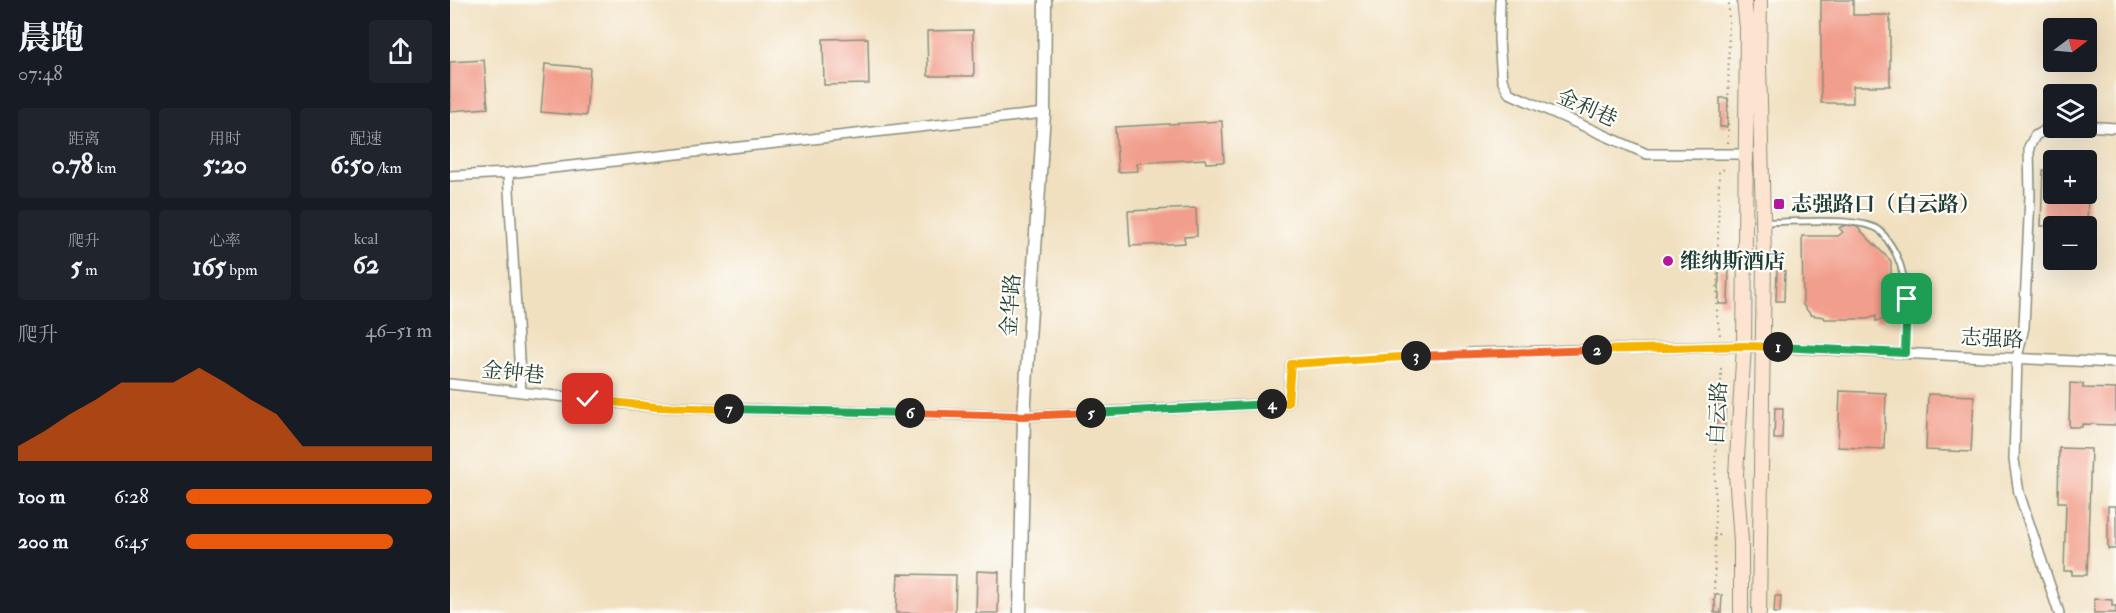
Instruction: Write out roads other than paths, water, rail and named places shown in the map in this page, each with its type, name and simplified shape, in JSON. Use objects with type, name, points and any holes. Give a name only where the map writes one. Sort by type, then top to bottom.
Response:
[{"type":"main road","name":"白云路","points":[[1741,613],[1741,540],[1736,474],[1744,346],[1747,28],[1744,0]]},
{"type":"main road","name":"白云路","points":[[1759,613],[1763,346],[1760,0]]},
{"type":"street","name":"金华路","points":[[1020,613],[1023,416],[1044,113],[1045,0]]},
{"type":"street","name":"金利巷","points":[[1500,0],[1499,40],[1502,80],[1509,93],[1647,154],[1745,154]]},
{"type":"street","points":[[450,176],[508,173],[1044,113]]},
{"type":"street","points":[[2097,127],[2116,128]]},
{"type":"street","points":[[2043,131],[2036,136],[2030,147],[2024,327],[2017,358],[2014,460],[2019,494],[2060,613]]},
{"type":"street","points":[[508,173],[521,392]]},
{"type":"street","name":"志强路","points":[[1470,353],[1763,346],[2116,363]]},
{"type":"street","name":"金钟巷","points":[[450,384],[656,407],[1023,416],[1288,403],[1291,364]]},
{"type":"lane","points":[[1763,222],[1858,222],[1879,228],[1897,254],[1904,276],[1907,299],[1905,353]]},
{"type":"lane","points":[[1291,364],[1470,353]]},
{"type":"place","name":"志强路口（白云路）","points":[[1779,204]]},
{"type":"place","name":"维纳斯酒店","points":[[1668,261]]}]
